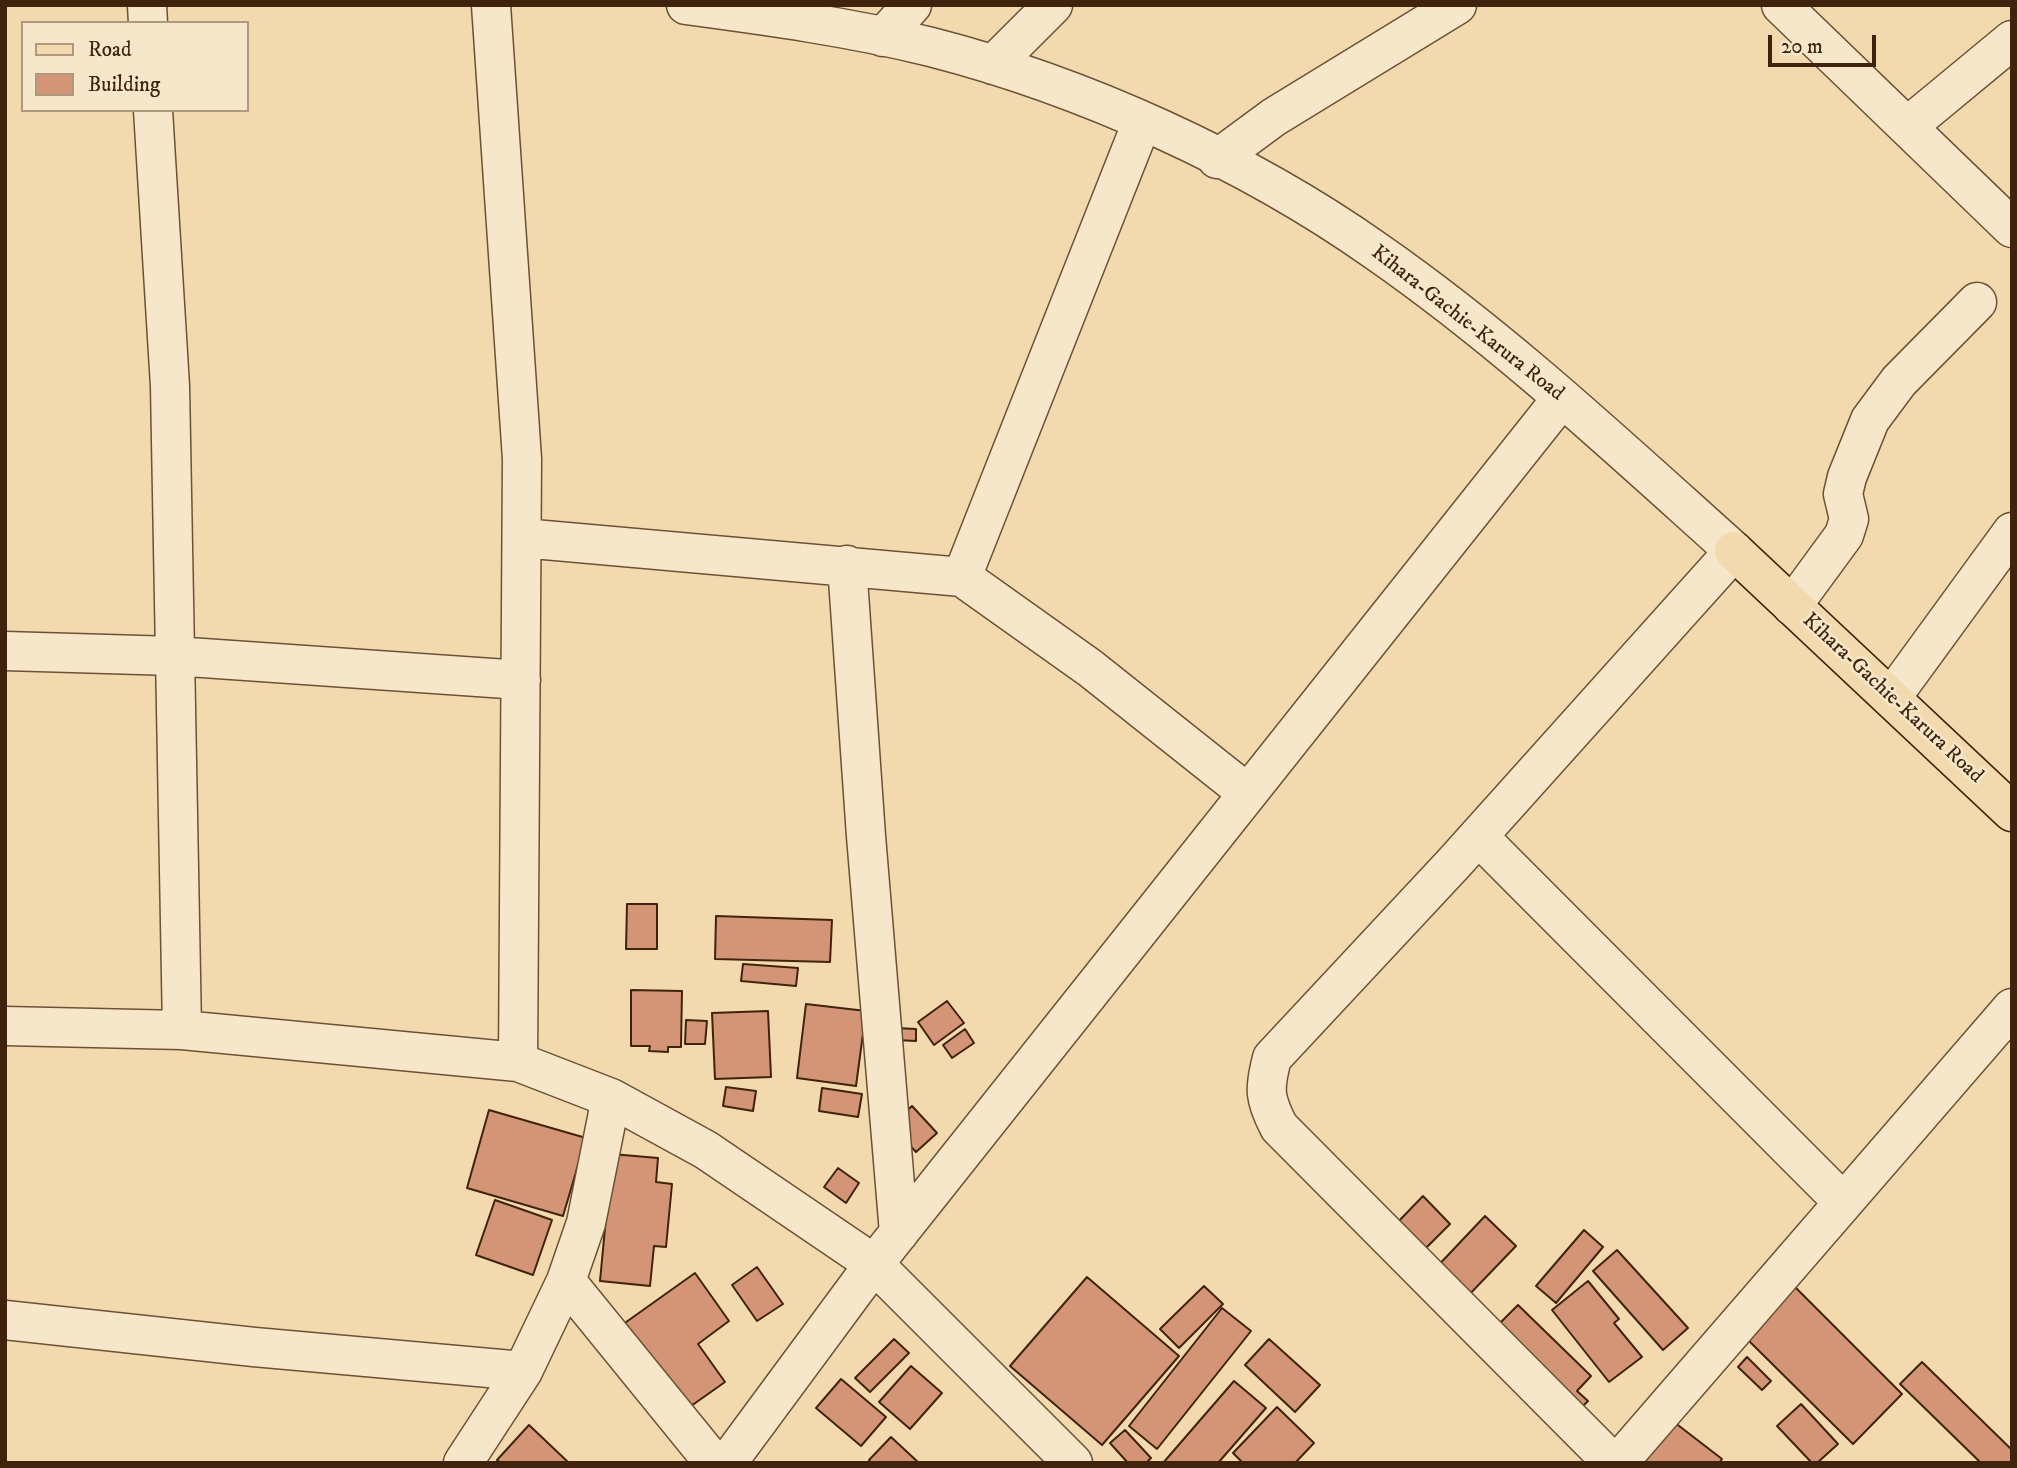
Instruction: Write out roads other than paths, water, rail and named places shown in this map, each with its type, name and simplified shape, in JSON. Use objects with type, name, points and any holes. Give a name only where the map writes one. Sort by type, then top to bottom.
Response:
[{"type":"main road","name":"Kihara-Gachie-Karura Road","points":[[1734,551],[2012,812]]},
{"type":"street","points":[[491,5],[522,459],[518,1062]]},
{"type":"street","name":"Kihara-Gachie-Karura Road","points":[[686,5],[808,21],[993,65],[1142,122],[1290,197],[1373,249],[1456,309],[1562,398],[1734,551]]},
{"type":"street","points":[[883,37],[912,5]]},
{"type":"street","points":[[993,65],[1053,5]]},
{"type":"street","points":[[1217,159],[1273,117],[1457,5]]},
{"type":"street","points":[[1781,5],[2012,228]]},
{"type":"street","points":[[1908,126],[2012,40]]},
{"type":"street","points":[[153,112],[170,386],[182,1030]]},
{"type":"street","points":[[962,577],[1097,228],[1142,122]]},
{"type":"street","points":[[1792,607],[1844,535],[1849,519],[1843,494],[1870,420],[1899,381],[1977,302]]},
{"type":"street","points":[[727,1463],[874,1264],[1246,792],[1562,398]]},
{"type":"street","points":[[1891,698],[2012,532]]},
{"type":"street","points":[[522,538],[962,577],[1090,668],[1246,792]]},
{"type":"street","points":[[1734,551],[1478,836],[1272,1058],[1265,1085],[1266,1103],[1279,1127],[1616,1463],[2012,1008]]},
{"type":"street","points":[[847,565],[867,850],[899,1233]]},
{"type":"street","points":[[5,651],[174,656],[521,680]]},
{"type":"street","points":[[1478,836],[1843,1202]]},
{"type":"street","points":[[5,1026],[182,1030],[518,1062],[611,1098],[706,1150],[874,1264],[1073,1463]]},
{"type":"street","points":[[463,1463],[523,1371],[566,1281],[586,1223],[611,1098]]},
{"type":"street","points":[[566,1281],[713,1463]]},
{"type":"street","points":[[5,1320],[254,1347],[523,1371]]}]
